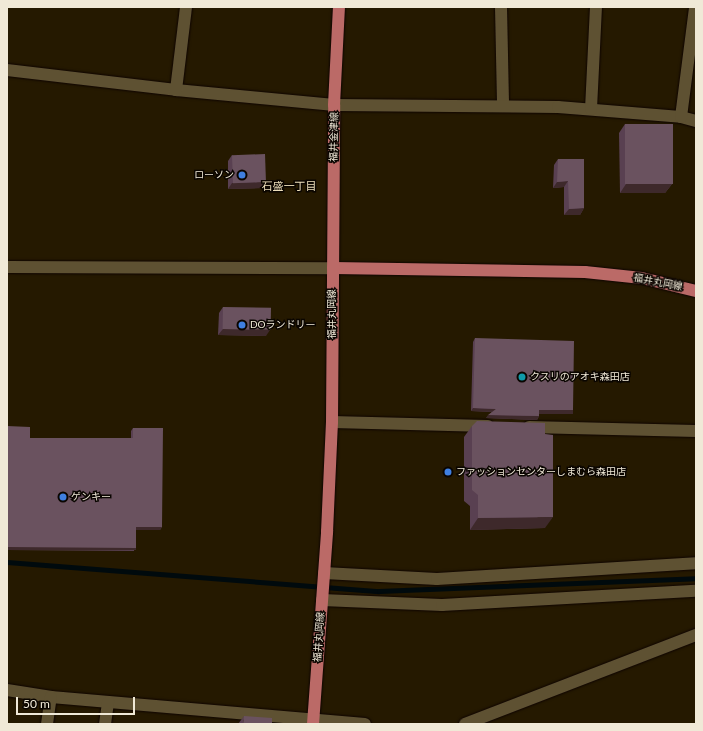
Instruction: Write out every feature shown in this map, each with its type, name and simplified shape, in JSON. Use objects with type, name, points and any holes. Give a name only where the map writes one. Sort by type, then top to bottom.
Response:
[{"type":"main road","name":"福井金津線","points":[[333,268],[334,106],[339,7]]},
{"type":"main road","name":"福井丸岡線","points":[[313,721],[324,573],[332,422],[333,268],[585,272],[642,278],[696,291]]},
{"type":"street","points":[[176,90],[186,7]]},
{"type":"street","points":[[501,7],[503,106]]},
{"type":"street","points":[[591,109],[596,7]]},
{"type":"street","points":[[681,117],[695,7]]},
{"type":"street","points":[[7,70],[176,90],[334,106],[503,106],[591,109],[681,117],[696,121]]},
{"type":"street","points":[[7,267],[333,268]]},
{"type":"street","points":[[332,422],[498,426]]},
{"type":"street","points":[[514,426],[696,430]]},
{"type":"street","points":[[324,573],[437,579],[696,563]]},
{"type":"street","points":[[322,600],[442,605],[696,591]]},
{"type":"street","points":[[465,724],[696,634]]},
{"type":"street","points":[[7,690],[51,697],[313,721],[366,724]]},
{"type":"street","points":[[47,724],[51,697]]},
{"type":"street","points":[[105,724],[108,702]]},
{"type":"building","points":[[625,124],[673,124],[673,184],[625,184]]},
{"type":"building","points":[[265,154],[266,182],[233,183],[232,155]]},
{"type":"building","points":[[558,159],[584,159],[584,208],[569,209],[568,181],[557,182]]},
{"type":"building","points":[[223,307],[271,308],[271,330],[223,329]]},
{"type":"building","name":"クスリのアオキ森田店","points":[[475,338],[574,341],[573,410],[539,410],[539,416],[488,415],[496,409],[473,408]]},
{"type":"building","points":[[477,421],[545,423],[545,434],[553,435],[553,517],[478,518],[478,495],[472,490],[472,426]]},
{"type":"building","points":[[7,426],[30,427],[30,438],[133,438],[133,428],[163,428],[162,527],[136,527],[136,548],[7,547]]},
{"type":"building","points":[[244,716],[272,718],[272,724],[243,724]]},
{"type":"waterway","points":[[7,562],[379,591],[696,578]]},
{"type":"place","name":"ローソン","points":[[242,175]]},
{"type":"place","name":"DOランドリー","points":[[242,325]]},
{"type":"place","name":"クスリのアオキ森田店","points":[[522,377]]},
{"type":"place","name":"ファッションセンターしまむら森田店","points":[[448,472]]},
{"type":"place","name":"ゲンキー","points":[[63,497]]},
{"type":"district","name":"石盛一丁目","points":[[289,186]]}]
